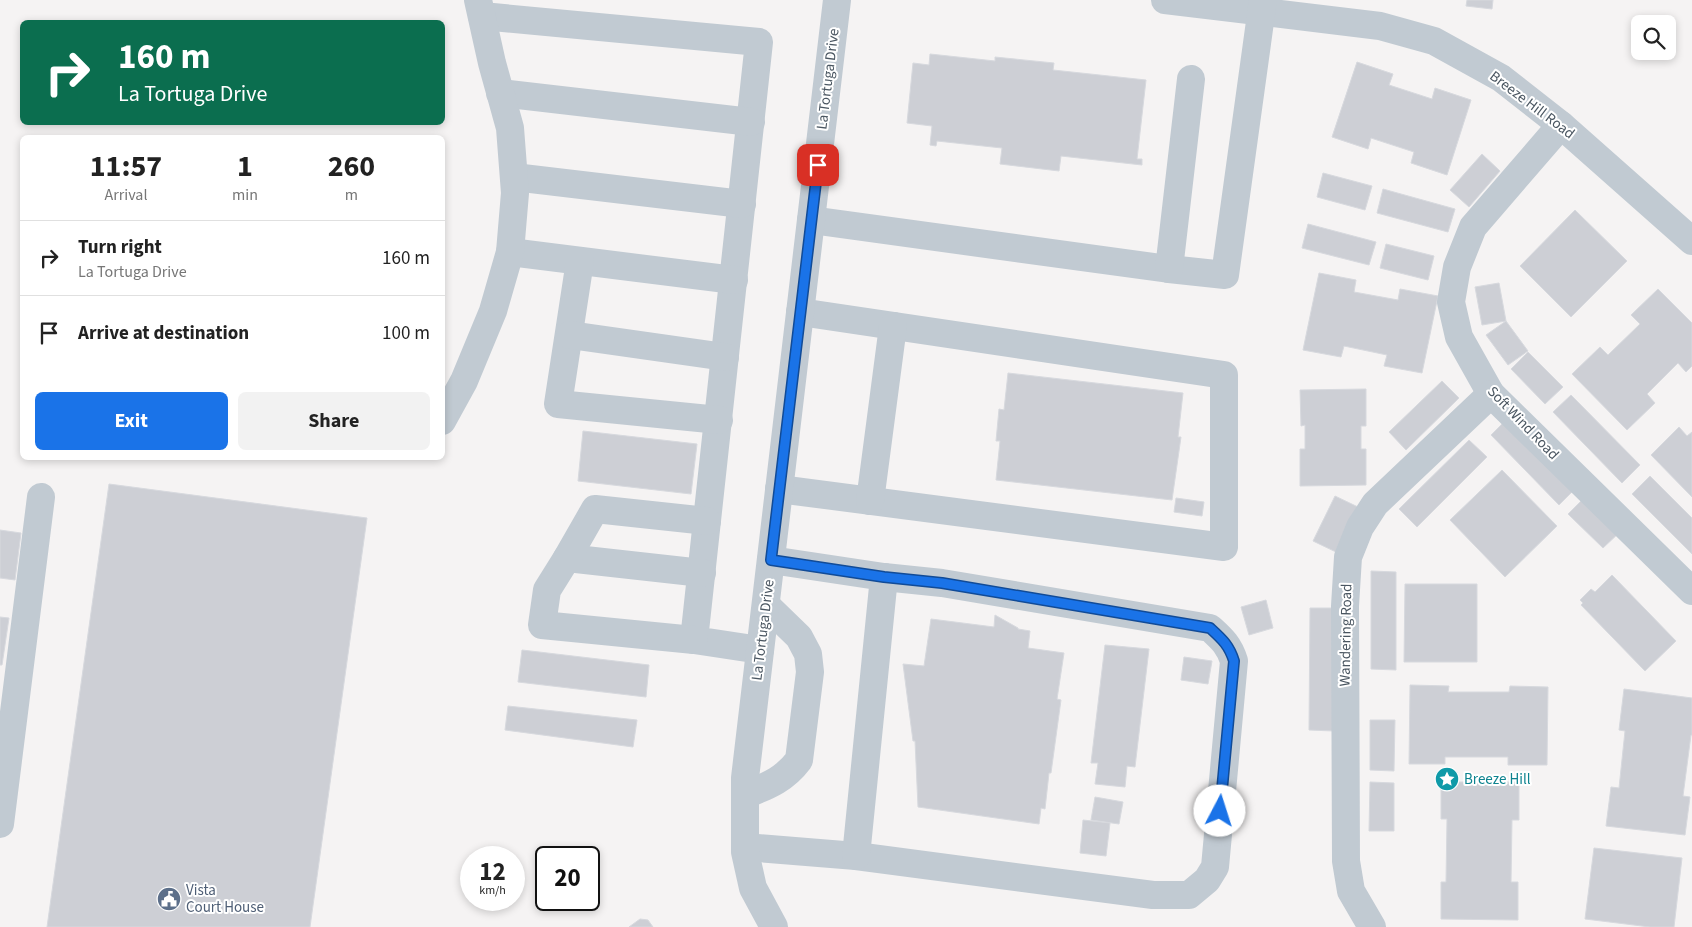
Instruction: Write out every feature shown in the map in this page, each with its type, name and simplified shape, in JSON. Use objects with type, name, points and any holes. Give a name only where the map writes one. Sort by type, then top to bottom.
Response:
[{"type":"street","name":"La Tortuga Drive","points":[[774,927],[753,888],[745,847],[745,778],[837,0]]},
{"type":"street","name":"Breeze Hill Road","points":[[1165,0],[1262,6],[1380,26],[1434,41],[1501,78],[1561,125],[1692,241]]},
{"type":"street","points":[[811,220],[1225,275],[1262,6]]},
{"type":"street","points":[[445,416],[464,381],[493,311],[510,252],[516,193],[510,128],[480,8],[760,42],[694,640]]},
{"type":"street","points":[[1169,269],[1191,79]]},
{"type":"street","points":[[500,93],[751,122]]},
{"type":"street","name":"Soft Wind Road","points":[[1561,125],[1473,226],[1457,267],[1451,302],[1459,337],[1491,394],[1692,591]]},
{"type":"street","points":[[514,177],[742,204]]},
{"type":"street","points":[[510,252],[734,280]]},
{"type":"street","points":[[580,261],[558,404],[718,420]]},
{"type":"street","points":[[779,489],[1224,547],[1224,375],[800,312]]},
{"type":"street","points":[[870,501],[894,326]]},
{"type":"street","points":[[570,335],[725,357]]},
{"type":"street","name":"Wandering Road","points":[[1372,927],[1351,891],[1346,862],[1345,606],[1348,557],[1360,527],[1374,504],[1491,394]]},
{"type":"street","points":[[0,824],[41,497]]},
{"type":"street","points":[[707,521],[595,509],[568,558],[547,590],[542,625],[694,640],[760,650]]},
{"type":"street","points":[[568,558],[702,573]]},
{"type":"street","points":[[745,847],[856,856],[1153,895],[1189,895],[1207,880],[1215,867],[1234,661],[1230,649],[1221,637],[1210,628],[942,583],[884,577],[771,560]]},
{"type":"street","points":[[856,856],[884,577]]},
{"type":"street","points":[[745,795],[775,783],[790,772],[799,760],[810,672],[808,654],[799,637],[766,605]]},
{"type":"building","points":[[1467,0],[1493,0],[1492,9],[1466,6]]},
{"type":"building","points":[[930,54],[995,61],[995,57],[1054,63],[1053,70],[1146,80],[1137,159],[1142,159],[1142,165],[1061,156],[1059,171],[1000,164],[1002,148],[937,141],[936,146],[930,145],[932,126],[907,123],[913,63],[929,65]]},
{"type":"building","points":[[1357,62],[1393,74],[1389,85],[1432,99],[1435,88],[1471,100],[1447,175],[1411,163],[1414,152],[1371,138],[1368,149],[1332,137]]},
{"type":"building","points":[[1482,154],[1500,171],[1469,207],[1450,190]]},
{"type":"building","points":[[1323,173],[1372,186],[1365,210],[1317,197]]},
{"type":"building","points":[[1383,189],[1455,209],[1448,232],[1377,213]]},
{"type":"building","points":[[1575,210],[1627,261],[1571,317],[1520,266]]},
{"type":"building","points":[[1308,224],[1376,242],[1369,265],[1302,248]]},
{"type":"building","points":[[1386,244],[1434,256],[1428,280],[1380,268]]},
{"type":"building","points":[[1319,273],[1356,280],[1354,292],[1398,300],[1400,289],[1438,296],[1422,373],[1384,366],[1387,355],[1344,346],[1341,357],[1303,350]]},
{"type":"building","points":[[1499,283],[1506,321],[1482,325],[1475,287]]},
{"type":"building","points":[[1658,289],[1692,323],[1692,366],[1686,372],[1678,363],[1647,394],[1655,403],[1627,430],[1572,374],[1600,347],[1608,355],[1640,324],[1631,315]]},
{"type":"building","points":[[1506,321],[1528,351],[1508,365],[1486,335]]},
{"type":"building","points":[[1528,352],[1563,387],[1545,404],[1511,369]]},
{"type":"building","points":[[1008,373],[1183,393],[1178,437],[1181,437],[1172,500],[996,480],[1000,441],[996,441],[999,409],[1004,410]]},
{"type":"building","points":[[1442,381],[1459,398],[1406,450],[1389,432]]},
{"type":"building","points":[[1366,389],[1366,426],[1361,426],[1361,449],[1366,449],[1366,485],[1300,486],[1300,449],[1305,449],[1305,425],[1301,426],[1300,390]]},
{"type":"building","points":[[1571,395],[1640,465],[1622,483],[1553,412]]},
{"type":"building","points":[[1509,417],[1577,487],[1559,505],[1491,435]]},
{"type":"building","points":[[1679,427],[1687,436],[1692,432],[1692,497],[1651,455]]},
{"type":"building","points":[[583,431],[697,444],[691,494],[578,481]]},
{"type":"building","points":[[1469,440],[1487,457],[1417,527],[1399,509]]},
{"type":"building","points":[[1502,470],[1557,526],[1505,577],[1450,520]]},
{"type":"building","points":[[1650,476],[1692,518],[1692,554],[1632,494]]},
{"type":"building","points":[[109,484],[367,518],[310,927],[47,927]]},
{"type":"building","points":[[1335,496],[1358,507],[1336,552],[1313,541]]},
{"type":"building","points":[[1586,496],[1621,531],[1603,548],[1568,514]]},
{"type":"building","points":[[1176,498],[1204,502],[1202,516],[1174,512]]},
{"type":"building","points":[[0,530],[21,533],[15,580],[0,578]]},
{"type":"building","points":[[1371,571],[1396,572],[1396,670],[1371,669]]},
{"type":"building","points":[[1612,575],[1676,641],[1645,671],[1581,605],[1583,603],[1580,600],[1591,589],[1595,592]]},
{"type":"building","points":[[1405,584],[1477,584],[1477,662],[1404,662]]},
{"type":"building","points":[[1266,600],[1273,628],[1249,635],[1241,607]]},
{"type":"building","points":[[1310,608],[1335,608],[1334,731],[1309,730]]},
{"type":"building","points":[[995,615],[1018,629],[1030,631],[1028,648],[1064,653],[1057,699],[1061,700],[1051,773],[1049,773],[1045,809],[1041,808],[1039,824],[918,807],[915,741],[913,741],[903,664],[924,666],[931,619],[994,627]]},
{"type":"building","points":[[0,617],[9,618],[2,665],[0,665]]},
{"type":"building","points":[[1105,645],[1149,649],[1135,767],[1127,766],[1125,787],[1095,784],[1098,763],[1091,763]]},
{"type":"building","points":[[522,650],[649,665],[646,697],[518,682]]},
{"type":"building","points":[[1184,657],[1212,661],[1208,684],[1181,680]]},
{"type":"building","points":[[1410,685],[1449,686],[1448,692],[1509,692],[1510,686],[1548,687],[1547,765],[1508,765],[1508,757],[1445,757],[1445,764],[1409,764]]},
{"type":"building","points":[[1624,689],[1692,698],[1692,735],[1683,796],[1690,797],[1685,835],[1606,826],[1611,787],[1619,788],[1625,731],[1619,730]]},
{"type":"building","points":[[508,706],[637,720],[633,747],[505,730]]},
{"type":"building","points":[[1370,720],[1395,720],[1394,771],[1370,770]]},
{"type":"building","points":[[1370,782],[1394,783],[1394,831],[1369,831]]},
{"type":"building","points":[[1441,782],[1519,782],[1519,820],[1512,820],[1511,882],[1518,882],[1518,920],[1441,919],[1441,882],[1446,882],[1447,819],[1441,819]]},
{"type":"building","points":[[1095,797],[1123,802],[1119,824],[1091,820]]},
{"type":"building","points":[[1083,820],[1110,823],[1106,856],[1080,853]]},
{"type":"building","points":[[1594,848],[1682,858],[1674,927],[1650,927],[1585,919]]},
{"type":"building","points":[[640,919],[648,920],[653,927],[629,927]]},
{"type":"place","name":"Breeze Hill","points":[[1447,779]]},
{"type":"place","name":"Vista Court House","points":[[169,899]]},
{"type":"route","points":[[818,165],[771,560],[884,577],[942,583],[1210,628],[1221,637],[1230,649],[1234,661],[1220,811]]}]
